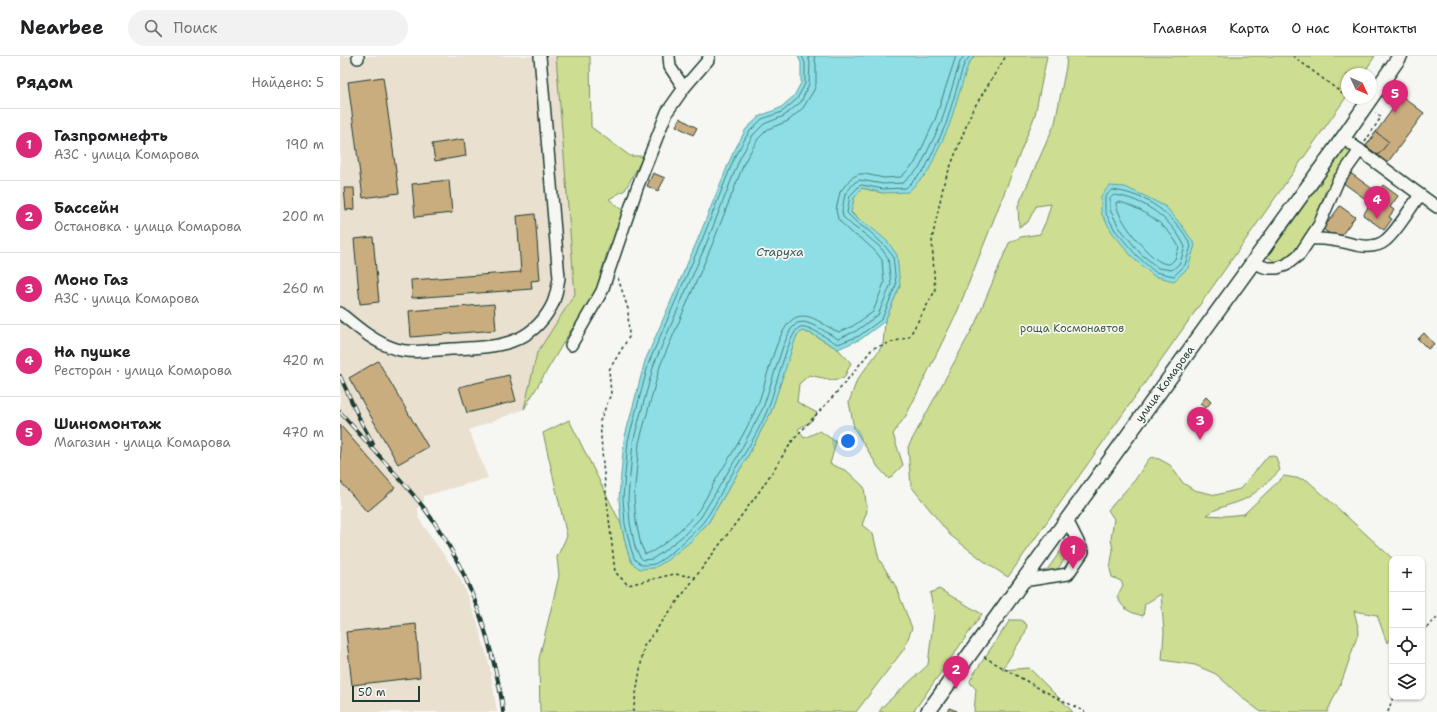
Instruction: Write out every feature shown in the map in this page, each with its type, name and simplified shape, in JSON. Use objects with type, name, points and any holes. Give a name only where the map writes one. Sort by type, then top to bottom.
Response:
[{"type":"main road","name":"улица Комарова","points":[[928,712],[1343,138],[1400,56]]},
{"type":"street","points":[[340,313],[372,338],[385,345],[406,351],[483,348],[506,344],[520,340],[540,323],[551,307],[556,295],[559,278],[540,56]]},
{"type":"street","points":[[669,56],[670,67],[684,88]]},
{"type":"street","points":[[571,345],[602,292],[637,188],[667,112],[684,88],[708,60],[709,56]]},
{"type":"street","points":[[1343,138],[1437,206]]},
{"type":"street","points":[[1253,263],[1267,268],[1277,268],[1286,265],[1300,254],[1319,225],[1338,181],[1360,150]]},
{"type":"street","points":[[1310,239],[1323,238],[1372,246],[1385,241],[1420,195]]},
{"type":"street","points":[[1023,581],[1068,574],[1083,552],[1067,520]]},
{"type":"path","points":[[633,712],[644,646],[759,492],[793,440],[873,348],[908,337],[935,291],[932,239],[944,183],[972,111],[1006,56]]},
{"type":"path","points":[[1293,56],[1341,92]]},
{"type":"path","points":[[612,262],[628,309],[629,337],[609,370],[611,394],[600,421],[603,465],[615,572],[628,585],[674,574],[696,577]]},
{"type":"path","points":[[1425,629],[1437,618]]},
{"type":"path","points":[[984,657],[1042,690],[1085,712]]},
{"type":"path","points":[[1388,712],[1392,700]]},
{"type":"shaded area","points":[[340,56],[556,56],[575,294],[537,353],[524,409],[469,430],[488,478],[424,496],[424,501],[418,508],[419,519],[460,578],[477,621],[490,667],[497,712],[340,712]]},
{"type":"green space","points":[[556,56],[590,56],[591,127],[630,156],[644,156],[625,190],[609,199],[627,215],[608,249],[592,305],[571,330],[524,409],[537,353],[575,294]]},
{"type":"green space","points":[[974,56],[1047,56],[1035,115],[958,310],[907,414],[893,434],[903,465],[889,479],[878,467],[854,428],[849,402],[857,380],[883,345],[885,321],[900,286],[872,228],[859,220],[851,212],[854,198],[862,188],[883,193]]},
{"type":"green space","name":"роща Космонавтов","points":[[1067,56],[1375,56],[1367,68],[1341,68],[1341,104],[1008,577],[989,565],[950,535],[911,486],[908,447],[975,324],[1009,243],[1021,237],[1040,234],[1046,221],[1051,204],[1036,206],[1028,222],[1019,227],[1018,206],[1055,123]]},
{"type":"green space","points":[[1347,144],[1351,148],[1350,157],[1325,192],[1314,223],[1292,255],[1286,260],[1279,262],[1267,257]]},
{"type":"green space","points":[[802,331],[812,334],[838,349],[851,363],[844,378],[832,380],[809,375],[799,384],[797,402],[817,413],[810,422],[798,429],[804,438],[820,431],[836,442],[830,464],[847,471],[864,487],[867,511],[862,525],[873,534],[879,559],[895,585],[912,628],[904,649],[856,712],[540,712],[539,659],[559,576],[557,557],[567,536],[543,433],[569,420],[621,524],[627,550],[690,542],[708,523],[745,461],[771,412],[791,349],[797,335]]},
{"type":"green space","points":[[1269,455],[1276,457],[1280,470],[1260,489],[1247,498],[1207,515],[1225,516],[1244,514],[1284,476],[1307,480],[1390,556],[1389,640],[1387,643],[1377,615],[1354,611],[1359,631],[1343,678],[1328,712],[1261,712],[1216,674],[1195,665],[1162,660],[1164,632],[1161,594],[1145,604],[1143,616],[1130,612],[1122,605],[1117,597],[1123,585],[1121,581],[1112,577],[1110,569],[1113,550],[1111,539],[1114,519],[1108,510],[1135,480],[1151,457],[1159,459],[1170,465],[1183,483],[1194,490],[1216,495],[1240,489]]},
{"type":"green space","points":[[1070,538],[1073,542],[1073,547],[1057,570],[1047,573],[1047,570]]},
{"type":"green space","points":[[939,589],[982,614],[913,712],[879,712],[883,706],[928,665],[934,613],[930,593]]},
{"type":"green space","points":[[1010,620],[1021,620],[1027,625],[1025,633],[1002,670],[1029,668],[1073,712],[974,712],[976,689],[970,681]]},
{"type":"water","name":"Старуха","points":[[798,56],[974,56],[968,65],[949,126],[928,172],[908,192],[883,193],[862,188],[854,198],[851,213],[888,242],[897,255],[900,286],[885,321],[861,339],[838,349],[812,334],[802,331],[797,335],[771,412],[745,461],[708,523],[690,542],[666,561],[654,568],[640,569],[632,563],[627,550],[621,524],[619,498],[624,440],[645,361],[698,239],[732,155],[746,129],[760,116],[780,108],[794,96],[801,83],[801,63]]},
{"type":"water","points":[[1109,186],[1125,187],[1166,207],[1183,227],[1195,245],[1188,268],[1174,281],[1154,276],[1134,259],[1112,232],[1101,213],[1101,196]]},
{"type":"building","points":[[383,77],[399,193],[363,198],[348,82]]},
{"type":"building","points":[[1402,96],[1424,113],[1385,166],[1363,150]]},
{"type":"building","points":[[680,118],[697,128],[693,135],[676,126]]},
{"type":"building","points":[[1376,132],[1389,142],[1378,155],[1366,146]]},
{"type":"building","points":[[464,139],[466,156],[435,161],[432,144]]},
{"type":"building","points":[[1349,172],[1378,193],[1383,185],[1398,196],[1390,207],[1394,210],[1389,217],[1392,219],[1384,230],[1363,215],[1371,203],[1342,182]]},
{"type":"building","points":[[653,173],[665,178],[658,191],[647,186]]},
{"type":"building","points":[[449,180],[452,213],[415,217],[412,184]]},
{"type":"building","points":[[344,188],[354,188],[355,209],[346,210]]},
{"type":"building","points":[[1340,206],[1355,217],[1338,240],[1323,229]]},
{"type":"building","points":[[535,214],[540,280],[531,281],[532,289],[412,298],[411,280],[521,272],[517,216]]},
{"type":"building","points":[[373,237],[379,302],[360,304],[354,239]]},
{"type":"building","points":[[494,304],[496,330],[411,337],[409,311]]},
{"type":"building","points":[[1424,333],[1434,344],[1428,349],[1418,339]]},
{"type":"building","points":[[378,361],[428,447],[398,464],[349,378]]},
{"type":"building","points":[[509,375],[516,401],[467,413],[459,387]]},
{"type":"building","points":[[1206,397],[1211,402],[1206,408],[1200,404]]},
{"type":"building","points":[[340,425],[395,488],[367,512],[340,481]]},
{"type":"building","points":[[416,624],[420,677],[352,685],[346,632]]},
{"type":"building","points":[[949,708],[957,711],[957,712],[947,712]]},
{"type":"railway","points":[[340,376],[360,420],[373,444]]},
{"type":"railway","points":[[340,412],[424,508],[448,544],[467,582],[489,643],[502,700],[503,712]]},
{"type":"place","name":"Шиномонтаж","points":[[1395,113]]},
{"type":"place","name":"На пушке","points":[[1377,219]]},
{"type":"place","name":"Моно Газ","points":[[1200,440]]},
{"type":"place","name":"Газпромнефть","points":[[1073,569]]},
{"type":"place","name":"Бассейн","points":[[956,689]]}]
